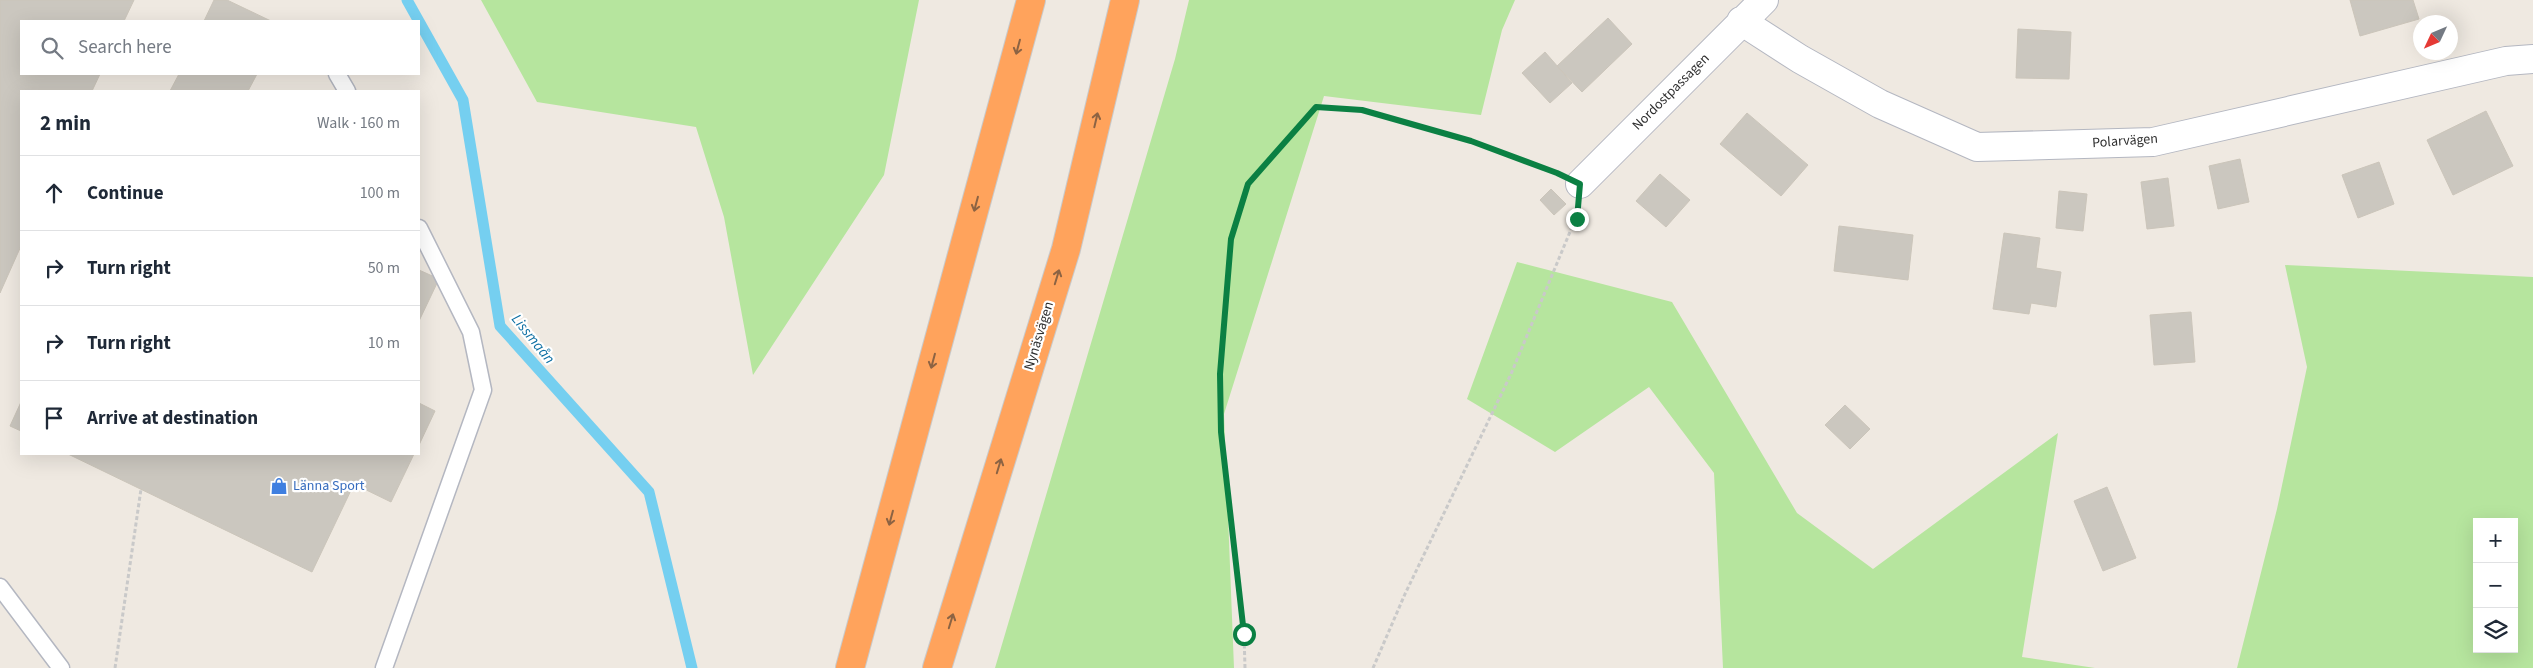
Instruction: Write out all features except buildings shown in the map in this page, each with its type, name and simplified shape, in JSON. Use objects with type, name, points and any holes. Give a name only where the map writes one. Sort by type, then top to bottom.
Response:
[{"type":"highway","points":[[850,668],[1031,0]]},
{"type":"highway","name":"Nynäsvägen","points":[[937,668],[1066,249],[1125,0]]},
{"type":"street","name":"Nordostpassagen","points":[[1580,184],[1764,0]]},
{"type":"street","name":"Polarvägen","points":[[1741,21],[1800,58],[1880,104],[1977,147],[2152,142],[2506,60],[2533,59]]},
{"type":"lane","points":[[338,75],[345,90]]},
{"type":"lane","points":[[384,668],[483,390],[471,332],[420,230]]},
{"type":"lane","points":[[0,588],[61,668]]},
{"type":"path","points":[[1245,668],[1244,634],[1221,432],[1220,374],[1231,239],[1248,184],[1316,107],[1362,110],[1471,141],[1557,173],[1580,184],[1577,219],[1511,374],[1434,531],[1373,668]]},
{"type":"path","points":[[115,668],[141,489]]},
{"type":"green space","points":[[481,0],[919,0],[884,175],[753,375],[724,217],[696,127],[537,102]]},
{"type":"green space","points":[[1189,0],[1515,0],[1502,30],[1481,115],[1324,96],[1224,414],[1234,668],[995,668],[1175,59]]},
{"type":"green space","points":[[1517,262],[1672,302],[1797,513],[1873,569],[2058,433],[2022,657],[2095,668],[1723,668],[1714,473],[1649,387],[1555,452],[1467,399]]},
{"type":"green space","points":[[2285,265],[2533,277],[2533,668],[2237,668],[2277,509],[2307,367]]},
{"type":"waterway","name":"Lissmaån","points":[[407,0],[418,20]]},
{"type":"waterway","name":"Lissmaån","points":[[420,23],[463,100],[500,326],[649,492],[692,668]]},
{"type":"place","name":"Länna Sport","points":[[279,486]]},
{"type":"route","points":[[1244,634],[1221,432],[1220,374],[1231,239],[1248,184],[1316,107],[1362,110],[1471,141],[1557,173],[1580,184],[1577,219]]}]
